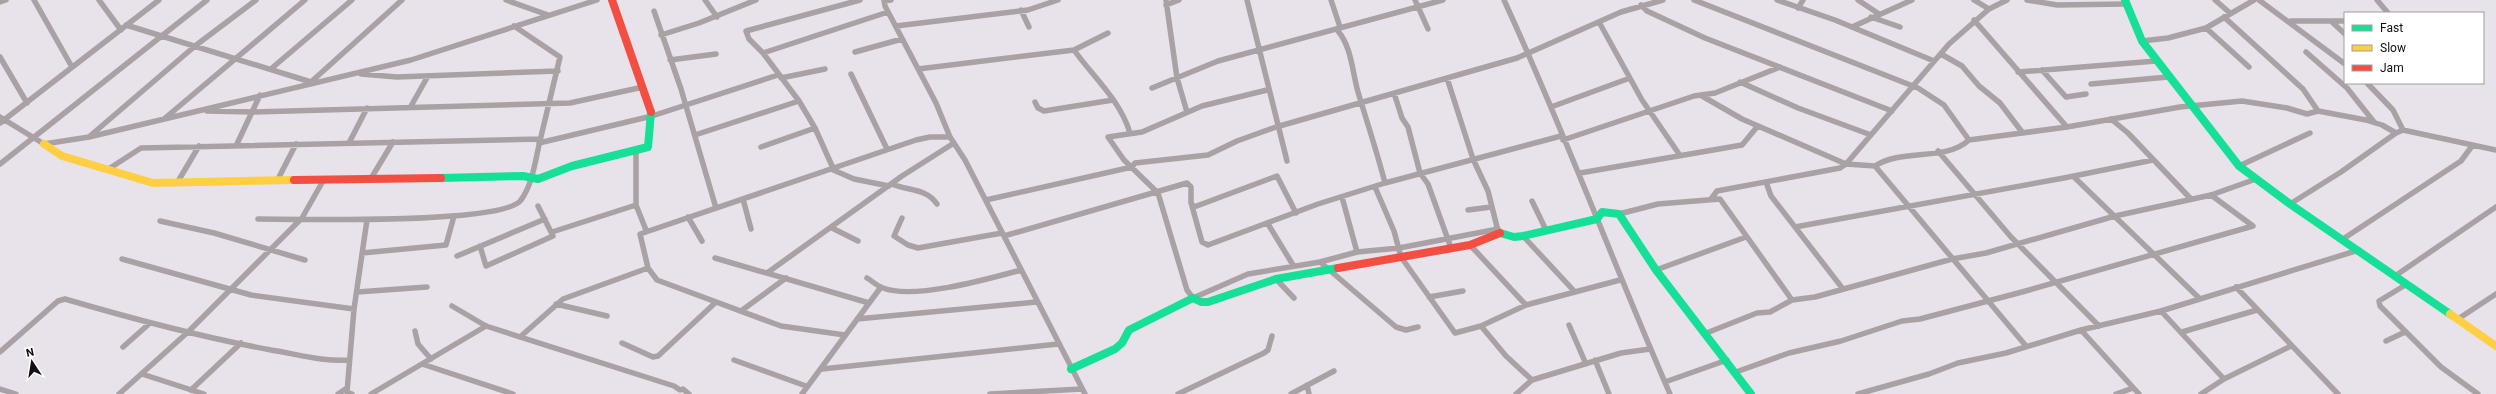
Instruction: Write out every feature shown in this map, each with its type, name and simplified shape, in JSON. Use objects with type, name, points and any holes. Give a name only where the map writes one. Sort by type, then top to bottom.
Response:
[{"type":"street","points":[[0,2],[6,0]]},
{"type":"street","points":[[34,0],[72,67]]},
{"type":"street","points":[[99,0],[121,30]]},
{"type":"street","points":[[159,0],[27,103],[1,120],[62,156],[153,183],[323,181],[523,176],[538,179],[572,166],[648,146],[649,123],[652,116],[643,86],[620,28],[612,0]]},
{"type":"street","points":[[0,164],[207,0]]},
{"type":"street","points":[[89,137],[196,46],[256,0]]},
{"type":"street","points":[[162,120],[234,58],[305,0]]},
{"type":"street","points":[[272,68],[352,0]]},
{"type":"street","points":[[311,82],[402,0]]},
{"type":"street","points":[[506,0],[548,15]]},
{"type":"street","points":[[44,144],[89,137],[311,82],[411,60],[598,0]]},
{"type":"street","points":[[706,0],[716,17]]},
{"type":"street","points":[[661,35],[716,17],[756,0]]},
{"type":"street","points":[[860,0],[748,30],[746,34],[763,53],[799,101],[815,128],[832,169],[854,179],[925,192],[934,198],[937,204]]},
{"type":"street","points":[[891,0],[884,0],[888,12],[918,69],[950,137],[986,200],[1036,302],[1083,391],[990,394]]},
{"type":"street","points":[[896,26],[1037,8],[1058,0]]},
{"type":"street","points":[[1180,0],[1166,2],[1176,78],[1187,112]]},
{"type":"street","points":[[1247,0],[1252,29],[1259,51],[1276,127],[1282,138],[1287,161]]},
{"type":"street","points":[[1331,0],[1340,27],[1338,31],[1346,43],[1361,101],[1373,134],[1385,183]]},
{"type":"street","points":[[1415,0],[1428,29]]},
{"type":"street","points":[[1152,88],[1218,62],[1340,27],[1443,0]]},
{"type":"street","points":[[1504,0],[1528,52],[1562,138],[1580,173],[1620,280],[1670,394]]},
{"type":"street","points":[[986,200],[1132,166],[1135,163],[1150,160],[1167,161],[1208,155],[1249,136],[1276,127],[1361,101],[1508,61],[1599,22],[1641,6],[1662,0]]},
{"type":"street","points":[[1694,0],[1912,85],[1944,106],[1969,140]]},
{"type":"street","points":[[1777,0],[1852,27],[1934,61]]},
{"type":"street","points":[[1798,8],[1803,0]]},
{"type":"street","points":[[1858,0],[1879,14]]},
{"type":"street","points":[[1852,27],[1871,17],[1912,0]]},
{"type":"street","points":[[1974,0],[1989,9]]},
{"type":"street","points":[[1711,199],[1717,192],[1840,168],[1846,164],[1892,111],[1912,85],[1974,20],[1989,9],[2007,0]]},
{"type":"street","points":[[2026,0],[2051,5],[2126,2],[2142,41],[2190,106],[2239,166],[2290,204],[2359,250],[2496,346]]},
{"type":"street","points":[[2215,0],[2230,14]]},
{"type":"street","points":[[2142,41],[2168,38],[2206,28],[2254,0]]},
{"type":"street","points":[[2259,0],[2290,21],[2344,63]]},
{"type":"street","points":[[2378,0],[2387,12]]},
{"type":"street","points":[[1641,6],[1647,11],[1706,38],[1892,111]]},
{"type":"street","points":[[1021,10],[1029,27]]},
{"type":"street","points":[[654,11],[695,135],[716,208]]},
{"type":"street","points":[[763,53],[888,12]]},
{"type":"street","points":[[1871,17],[1900,27]]},
{"type":"street","points":[[2224,17],[2303,89],[2318,111]]},
{"type":"street","points":[[1974,20],[2067,127]]},
{"type":"street","points":[[2218,20],[2229,23]]},
{"type":"street","points":[[2290,21],[2344,21]]},
{"type":"street","points":[[1599,22],[1630,78],[1679,154]]},
{"type":"street","points":[[2332,22],[2344,33]]},
{"type":"street","points":[[126,25],[272,68],[311,82]]},
{"type":"street","points":[[258,219],[302,218],[367,220],[454,216],[511,207],[521,201],[531,178],[548,103],[558,71],[560,57],[514,26]]},
{"type":"street","points":[[2206,28],[2249,67]]},
{"type":"street","points":[[918,69],[1074,50],[1108,33]]},
{"type":"street","points":[[855,52],[902,39]]},
{"type":"street","points":[[1074,50],[1122,113],[1130,133]]},
{"type":"street","points":[[2306,52],[2347,88],[2374,122]]},
{"type":"street","points":[[670,60],[716,54]]},
{"type":"street","points":[[1941,54],[1962,66],[1979,86],[2000,103],[2022,132]]},
{"type":"street","points":[[0,57],[27,103]]},
{"type":"street","points":[[2018,72],[2156,61]]},
{"type":"street","points":[[902,218],[894,236],[908,245],[918,248],[1003,235],[1158,193],[1189,183],[1192,206],[1202,242],[1208,245],[1375,186],[1473,159],[1562,138],[1650,110],[1715,93],[1780,67]]},
{"type":"street","points":[[107,170],[140,148],[393,142],[539,141],[652,116],[780,77],[825,69]]},
{"type":"street","points":[[2042,70],[2066,96],[2086,94]]},
{"type":"street","points":[[355,73],[397,77],[558,71]]},
{"type":"street","points":[[850,74],[887,149]]},
{"type":"street","points":[[411,106],[428,76]]},
{"type":"street","points":[[2091,84],[2168,77]]},
{"type":"street","points":[[1447,78],[1473,159],[1488,191],[1498,231]]},
{"type":"street","points":[[1551,107],[1630,78]]},
{"type":"street","points":[[1740,82],[1798,108],[1871,135]]},
{"type":"street","points":[[2368,84],[2393,110],[2403,130]]},
{"type":"street","points":[[199,110],[253,112],[548,103],[590,100],[643,86]]},
{"type":"street","points":[[1267,90],[1213,103],[1187,112],[1148,130],[1109,136],[1107,139],[1158,193],[1182,280],[1193,298],[1201,302],[1208,302],[1276,279],[1470,245],[1498,231]]},
{"type":"street","points":[[1394,93],[1402,118],[1408,127],[1409,137],[1420,173],[1428,184],[1451,248]]},
{"type":"street","points":[[236,146],[260,95]]},
{"type":"street","points":[[1702,96],[1715,106],[1757,127],[1846,164],[1875,166],[1883,160],[1922,156],[1962,146],[1969,140],[2115,120],[2190,106],[2199,107],[2207,104],[2245,101],[2283,107],[2307,114],[2318,111],[2374,122],[2396,133]]},
{"type":"street","points":[[1035,102],[1038,108],[1044,111],[1113,100]]},
{"type":"street","points":[[695,135],[799,101]]},
{"type":"street","points":[[349,143],[367,108]]},
{"type":"street","points":[[2115,120],[2191,199]]},
{"type":"street","points":[[1580,173],[1679,154],[1742,145],[1757,127]]},
{"type":"street","points":[[761,147],[815,128]]},
{"type":"street","points":[[2290,204],[2341,172],[2396,133],[2403,130],[2496,150]]},
{"type":"street","points":[[2239,166],[2310,133]]},
{"type":"street","points":[[845,335],[781,326],[714,303],[657,280],[648,268],[639,236],[646,230],[743,199],[887,149],[930,136],[950,137]]},
{"type":"street","points":[[370,180],[393,142]]},
{"type":"street","points":[[767,273],[832,228],[890,185],[954,143]]},
{"type":"street","points":[[277,181],[296,144]]},
{"type":"street","points":[[177,183],[198,146]]},
{"type":"street","points":[[2343,239],[2461,160],[2467,155],[2472,146]]},
{"type":"street","points":[[636,150],[636,204],[646,230]]},
{"type":"street","points":[[1938,151],[2011,237],[2019,243],[2099,326]]},
{"type":"street","points":[[1795,227],[1846,216],[2074,177],[2153,160]]},
{"type":"street","points":[[1875,166],[2026,346]]},
{"type":"street","points":[[1192,206],[1198,206],[1277,176],[1296,213]]},
{"type":"street","points":[[2074,177],[2115,216],[2152,256],[2198,298]]},
{"type":"street","points":[[1704,334],[1756,313],[1770,312],[1792,300],[1843,289],[1952,259],[1986,253],[2115,216],[2211,195],[2256,179]]},
{"type":"street","points":[[119,394],[188,332],[268,250],[302,218],[323,181]]},
{"type":"street","points":[[1766,182],[1771,196],[1843,289]]},
{"type":"street","points":[[1375,186],[1402,257],[1428,297],[1455,333],[1481,326],[1526,305],[1620,280]]},
{"type":"street","points":[[1736,372],[1789,353],[1841,341],[1902,321],[1920,319],[1988,301],[2152,256],[2253,226],[2211,195]]},
{"type":"street","points":[[1342,197],[1357,252]]},
{"type":"street","points":[[743,199],[751,229]]},
{"type":"street","points":[[1071,369],[1115,349],[1122,343],[1129,330],[1193,298],[1248,274],[1293,265],[1320,262],[1357,252],[1399,248],[1498,231],[1514,237],[1523,236],[1597,219],[1602,212],[1619,214],[1658,204],[1720,199],[1724,202],[1746,237],[1792,300]]},
{"type":"street","points":[[1532,201],[1546,230]]},
{"type":"street","points":[[552,232],[636,204]]},
{"type":"street","points":[[480,246],[486,266],[554,236],[538,206]]},
{"type":"street","points":[[1468,210],[1492,207]]},
{"type":"street","points":[[2395,276],[2495,208]]},
{"type":"street","points":[[1619,214],[1656,270],[1704,334],[1727,360],[1751,394]]},
{"type":"street","points":[[362,253],[446,245],[454,216]]},
{"type":"street","points":[[688,217],[702,241]]},
{"type":"street","points":[[458,256],[545,219]]},
{"type":"street","points":[[352,394],[348,392],[347,388],[348,360],[367,220]]},
{"type":"street","points":[[160,221],[214,232],[268,250],[305,260]]},
{"type":"street","points":[[1268,224],[1293,265]]},
{"type":"street","points":[[832,228],[858,241]]},
{"type":"street","points":[[1523,236],[1575,292]]},
{"type":"street","points":[[1656,270],[1746,237]]},
{"type":"street","points":[[1470,245],[1526,305]]},
{"type":"street","points":[[1858,394],[1928,374],[1958,363],[2026,346],[2081,330],[2161,311],[2198,298],[2359,250]]},
{"type":"street","points":[[716,258],[869,303]]},
{"type":"street","points":[[122,259],[231,289],[294,302],[319,303],[354,309]]},
{"type":"street","points":[[1320,262],[1396,327],[1406,330],[1418,327]]},
{"type":"street","points":[[520,337],[556,304],[569,296],[648,268]]},
{"type":"street","points":[[867,278],[881,287],[909,290],[973,283],[1020,270]]},
{"type":"street","points":[[740,312],[786,278]]},
{"type":"street","points":[[1276,279],[1294,298]]},
{"type":"street","points":[[2407,284],[2379,303],[2404,332],[2441,367],[2478,394]]},
{"type":"street","points":[[357,292],[427,287]]},
{"type":"street","points":[[802,394],[806,386],[822,369],[881,287]]},
{"type":"street","points":[[2236,287],[2338,394]]},
{"type":"street","points":[[1428,297],[1463,291]]},
{"type":"street","points":[[2458,319],[2496,294]]},
{"type":"street","points":[[0,352],[58,301],[64,299],[150,324],[333,361],[348,360]]},
{"type":"street","points":[[857,319],[1036,302]]},
{"type":"street","points":[[622,343],[653,357],[658,356],[714,303]]},
{"type":"street","points":[[556,304],[607,316]]},
{"type":"street","points":[[452,306],[486,326],[674,386],[680,390],[683,388],[689,394]]},
{"type":"street","points":[[2182,332],[2257,310]]},
{"type":"street","points":[[2161,311],[2224,379]]},
{"type":"street","points":[[123,347],[150,324]]},
{"type":"street","points":[[1569,325],[1586,364]]},
{"type":"street","points":[[372,394],[486,326]]},
{"type":"street","points":[[1481,326],[1506,356],[1532,380]]},
{"type":"street","points":[[2081,330],[2139,394]]},
{"type":"street","points":[[415,331],[418,344],[431,359]]},
{"type":"street","points":[[2386,341],[2404,332]]},
{"type":"street","points":[[1178,394],[1264,353],[1268,350],[1272,336]]},
{"type":"street","points":[[191,390],[241,343]]},
{"type":"street","points":[[822,369],[1058,344]]},
{"type":"street","points":[[2201,394],[2224,379],[2291,346]]},
{"type":"street","points":[[1516,394],[1532,380],[1595,360],[1637,349],[1650,349]]},
{"type":"street","points":[[734,360],[806,386]]},
{"type":"street","points":[[1595,360],[1609,394]]},
{"type":"street","points":[[1665,382],[1727,360]]},
{"type":"street","points":[[422,364],[513,394]]},
{"type":"street","points":[[1291,394],[1334,370]]},
{"type":"street","points":[[142,374],[204,394]]},
{"type":"street","points":[[1307,385],[1309,394]]},
{"type":"street","points":[[338,394],[347,388]]},
{"type":"street","points":[[2116,394],[2133,388]]},
{"type":"street","points":[[0,389],[16,394]]},
{"type":"traffic: fast","points":[[2125,0],[2142,41],[2239,166],[2290,204],[2450,314]]},
{"type":"traffic: fast","points":[[441,178],[523,176],[538,179],[572,166],[648,147],[651,112]]},
{"type":"traffic: fast","points":[[1500,233],[1514,237],[1523,236],[1597,219],[1602,212],[1619,214],[1656,270],[1751,394]]},
{"type":"traffic: fast","points":[[1071,369],[1115,349],[1122,343],[1129,330],[1193,298],[1201,302],[1208,302],[1276,279],[1338,268]]},
{"type":"traffic: slow","points":[[44,144],[62,156],[153,183],[294,180]]},
{"type":"traffic: slow","points":[[2450,314],[2496,346]]},
{"type":"traffic: jam","points":[[612,0],[651,112]]},
{"type":"traffic: jam","points":[[294,180],[441,178]]},
{"type":"traffic: jam","points":[[1338,268],[1470,245],[1500,233]]}]
